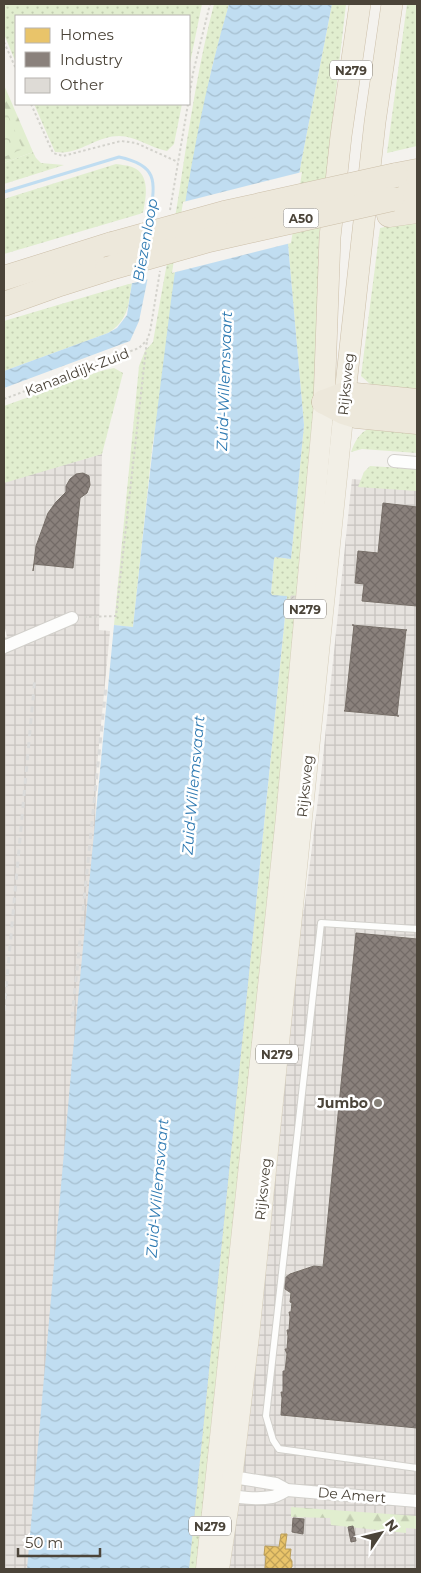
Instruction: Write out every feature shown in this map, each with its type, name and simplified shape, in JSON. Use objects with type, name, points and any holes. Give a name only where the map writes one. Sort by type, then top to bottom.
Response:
[{"type":"highway","name":"Rijksweg","points":[[337,403],[331,229],[341,136],[360,4]]},
{"type":"highway","name":"Rijksweg","points":[[337,403],[374,122],[392,4]]},
{"type":"highway","name":"A50","points":[[4,278],[112,244],[407,165]]},
{"type":"highway","name":"A50","points":[[4,304],[107,269],[209,240],[296,232],[391,207],[417,194]]},
{"type":"highway","name":"A50","points":[[391,207],[417,211]]},
{"type":"highway","points":[[337,403],[417,402]]},
{"type":"highway","points":[[337,403],[356,416],[417,422]]},
{"type":"main road","name":"Rijksweg","points":[[219,1569],[286,817],[337,403]]},
{"type":"main road","name":"Rijksweg","points":[[206,1569],[226,1486]]},
{"type":"street","points":[[394,461],[417,463]]},
{"type":"street","points":[[4,647],[72,618]]},
{"type":"street","name":"De Amert","points":[[226,1486],[276,1484],[287,1490],[417,1501]]},
{"type":"street","name":"De Amert","points":[[226,1486],[274,1497],[287,1490]]},
{"type":"lane","points":[[417,929],[321,923],[266,1416],[273,1440],[279,1449],[417,1468]]},
{"type":"path","points":[[190,92],[210,4]]},
{"type":"path","points":[[4,42],[15,67]]},
{"type":"path","points":[[31,105],[53,153],[63,156],[121,141],[136,143],[178,162],[188,105]]},
{"type":"path","name":"Kanaaldijk-Zuid","points":[[4,399],[127,354],[139,348],[147,340],[116,616],[72,618]]},
{"type":"shaded area","points":[[102,454],[99,630],[110,631],[96,777],[93,942],[250,903],[304,910],[321,776],[352,479],[417,485],[417,1569],[4,1569],[4,638],[7,637],[4,624],[4,482]]},
{"type":"green space","points":[[4,4],[202,4],[190,63],[190,15],[15,15],[15,61],[4,34]]},
{"type":"green space","points":[[214,4],[229,4],[211,71],[152,449],[133,627],[114,625],[139,366],[145,351],[153,342],[195,92]]},
{"type":"green space","points":[[332,4],[346,4],[319,237],[316,404],[275,851],[200,1569],[189,1569],[287,597],[272,595],[271,593],[274,559],[275,557],[291,559],[304,425],[288,244],[301,163]]},
{"type":"green space","points":[[407,4],[417,4],[417,146],[387,153]]},
{"type":"green space","points":[[4,85],[33,152],[4,163]]},
{"type":"green space","points":[[34,105],[182,105],[174,144],[167,151],[131,138],[119,136],[105,138],[73,151],[55,152]]},
{"type":"green space","points":[[4,106],[23,149],[4,157]]},
{"type":"green space","points":[[33,152],[41,163],[64,165],[4,184],[4,163]]},
{"type":"green space","points":[[116,164],[132,167],[142,175],[146,187],[143,213],[4,254],[4,199]]},
{"type":"green space","points":[[417,220],[417,391],[370,384],[361,376],[380,228]]},
{"type":"green space","points":[[132,283],[124,317],[108,333],[4,371],[4,321]]},
{"type":"green space","points":[[114,368],[123,373],[102,454],[4,483],[4,406]]},
{"type":"green space","points":[[370,428],[417,429],[417,453],[362,449],[351,452],[358,438]]},
{"type":"green space","points":[[370,466],[417,469],[417,491],[358,487],[364,472]]},
{"type":"green space","points":[[291,1507],[417,1516],[417,1529],[406,1528],[406,1533],[331,1525],[330,1518],[291,1517]]},
{"type":"water","name":"Zuid-Willemsvaart","points":[[229,4],[332,4],[301,163],[288,244],[304,425],[291,559],[275,557],[274,559],[271,593],[272,595],[287,596],[189,1569],[27,1569],[72,1062],[114,625],[133,627],[156,419],[183,218],[207,89]]},
{"type":"water","points":[[162,208],[139,321],[130,341],[4,388],[4,371],[117,328],[127,315],[143,213]]},
{"type":"pier","points":[[302,172],[291,243],[172,273],[183,202]]},
{"type":"pier","points":[[164,207],[150,279],[129,284],[141,213]]},
{"type":"building: Homes","points":[[281,1534],[287,1534],[285,1549],[291,1549],[292,1567],[289,1569],[265,1568],[265,1546],[279,1547]]},
{"type":"building: Industry","points":[[83,473],[89,476],[90,485],[87,493],[80,498],[73,568],[34,564],[33,571],[36,546],[48,513],[66,492],[66,486],[70,479],[76,474]]},
{"type":"building: Industry","points":[[383,503],[417,507],[417,606],[362,601],[364,584],[355,583],[358,551],[378,553]]},
{"type":"building: Industry","points":[[354,625],[407,630],[397,716],[344,711]]},
{"type":"building: Industry","name":"Jumbo","points":[[356,933],[417,939],[417,1428],[281,1415],[283,1371],[285,1371],[287,1354],[285,1349],[287,1349],[287,1330],[289,1330],[289,1312],[291,1312],[292,1303],[290,1302],[291,1293],[285,1289],[285,1278],[290,1274],[314,1266],[323,1267]]},
{"type":"building: Industry","points":[[293,1518],[304,1519],[303,1534],[292,1532]]},
{"type":"building: Industry","points":[[353,1526],[356,1541],[351,1542],[348,1527]]},
{"type":"building: Other","points":[[291,596],[297,596],[296,613],[290,612]]},
{"type":"waterway","name":"Biezenloop","points":[[4,192],[119,157],[141,165],[151,176],[153,192],[150,215]]},
{"type":"railway","points":[[4,1011],[35,677]]},
{"type":"railway","points":[[72,1018],[106,686]]},
{"type":"place","name":"Jumbo","points":[[378,1103]]}]
